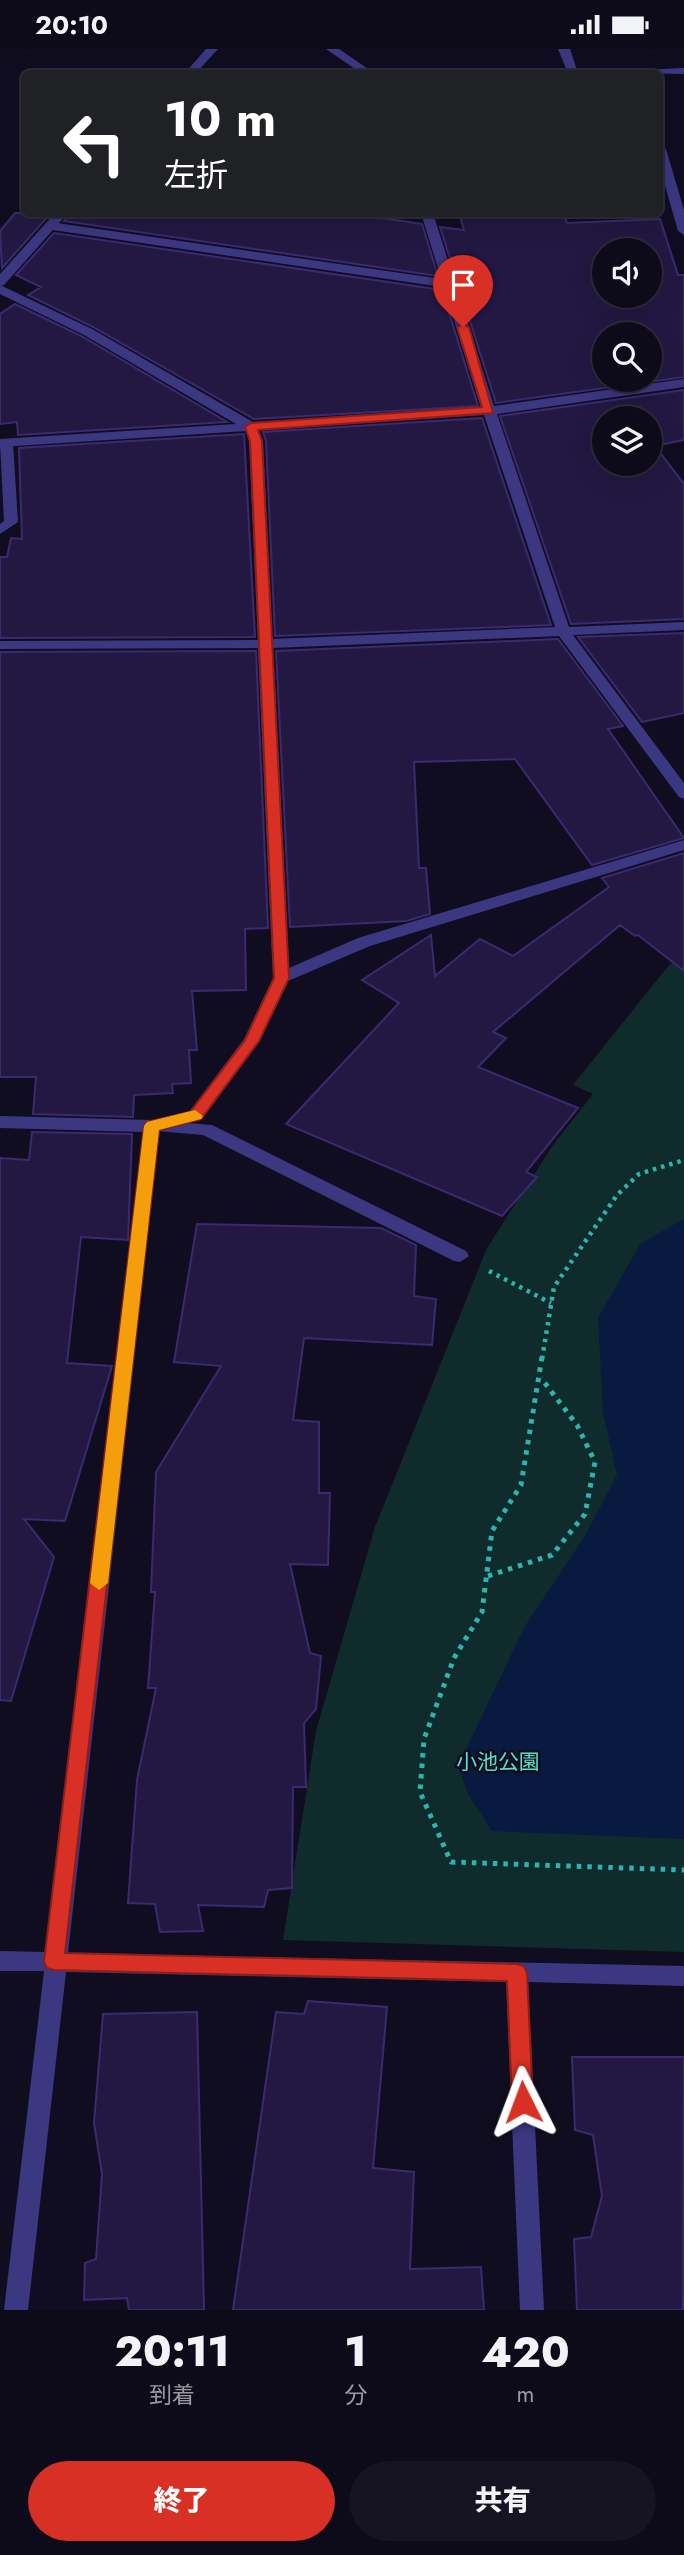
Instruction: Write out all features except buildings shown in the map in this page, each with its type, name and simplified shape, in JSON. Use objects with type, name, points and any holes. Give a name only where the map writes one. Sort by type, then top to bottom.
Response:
[{"type":"street","points":[[193,70],[212,49]]},
{"type":"street","points":[[332,49],[364,70]]},
{"type":"street","points":[[564,49],[572,70]]},
{"type":"street","points":[[663,72],[684,71]]},
{"type":"street","points":[[663,159],[684,231]]},
{"type":"street","points":[[0,282],[58,217]]},
{"type":"street","points":[[428,217],[489,411],[564,633],[684,794]]},
{"type":"street","points":[[50,226],[449,284]]},
{"type":"street","points":[[0,289],[88,332],[251,427],[256,441],[281,978],[252,1041],[195,1116],[152,1126]]},
{"type":"street","points":[[0,530],[11,522],[3,443],[489,411],[684,383]]},
{"type":"street","points":[[0,645],[266,644],[684,626]]},
{"type":"street","points":[[281,978],[364,942],[684,845]]},
{"type":"street","points":[[0,1122],[206,1129],[460,1256]]},
{"type":"street","points":[[16,2310],[152,1126]]},
{"type":"street","points":[[0,1961],[684,1976]]},
{"type":"street","points":[[517,1973],[532,2310]]},
{"type":"path","points":[[684,1160],[639,1174],[617,1195],[554,1287],[541,1378],[521,1485],[492,1531],[482,1612],[454,1658],[424,1739],[420,1792],[451,1862],[684,1870]]},
{"type":"path","points":[[460,1256],[551,1303]]},
{"type":"path","points":[[488,1576],[552,1555],[585,1514],[595,1462],[577,1425],[541,1378]]},
{"type":"green space","name":"小池公園","points":[[684,957],[684,1952],[283,1940],[316,1731],[375,1527],[487,1248],[553,1145],[593,1094],[573,1085],[669,965]]},
{"type":"water","points":[[684,1219],[684,1839],[492,1831],[468,1794],[458,1766],[525,1626],[585,1536],[617,1475],[603,1412],[598,1318],[641,1243]]},
{"type":"slow traffic","points":[[99,1583],[152,1126],[195,1116]]},
{"type":"route","points":[[463,327],[489,411],[251,427],[256,441],[281,978],[252,1041],[195,1116],[152,1126],[54,1962],[517,1973],[523,2102]]}]
